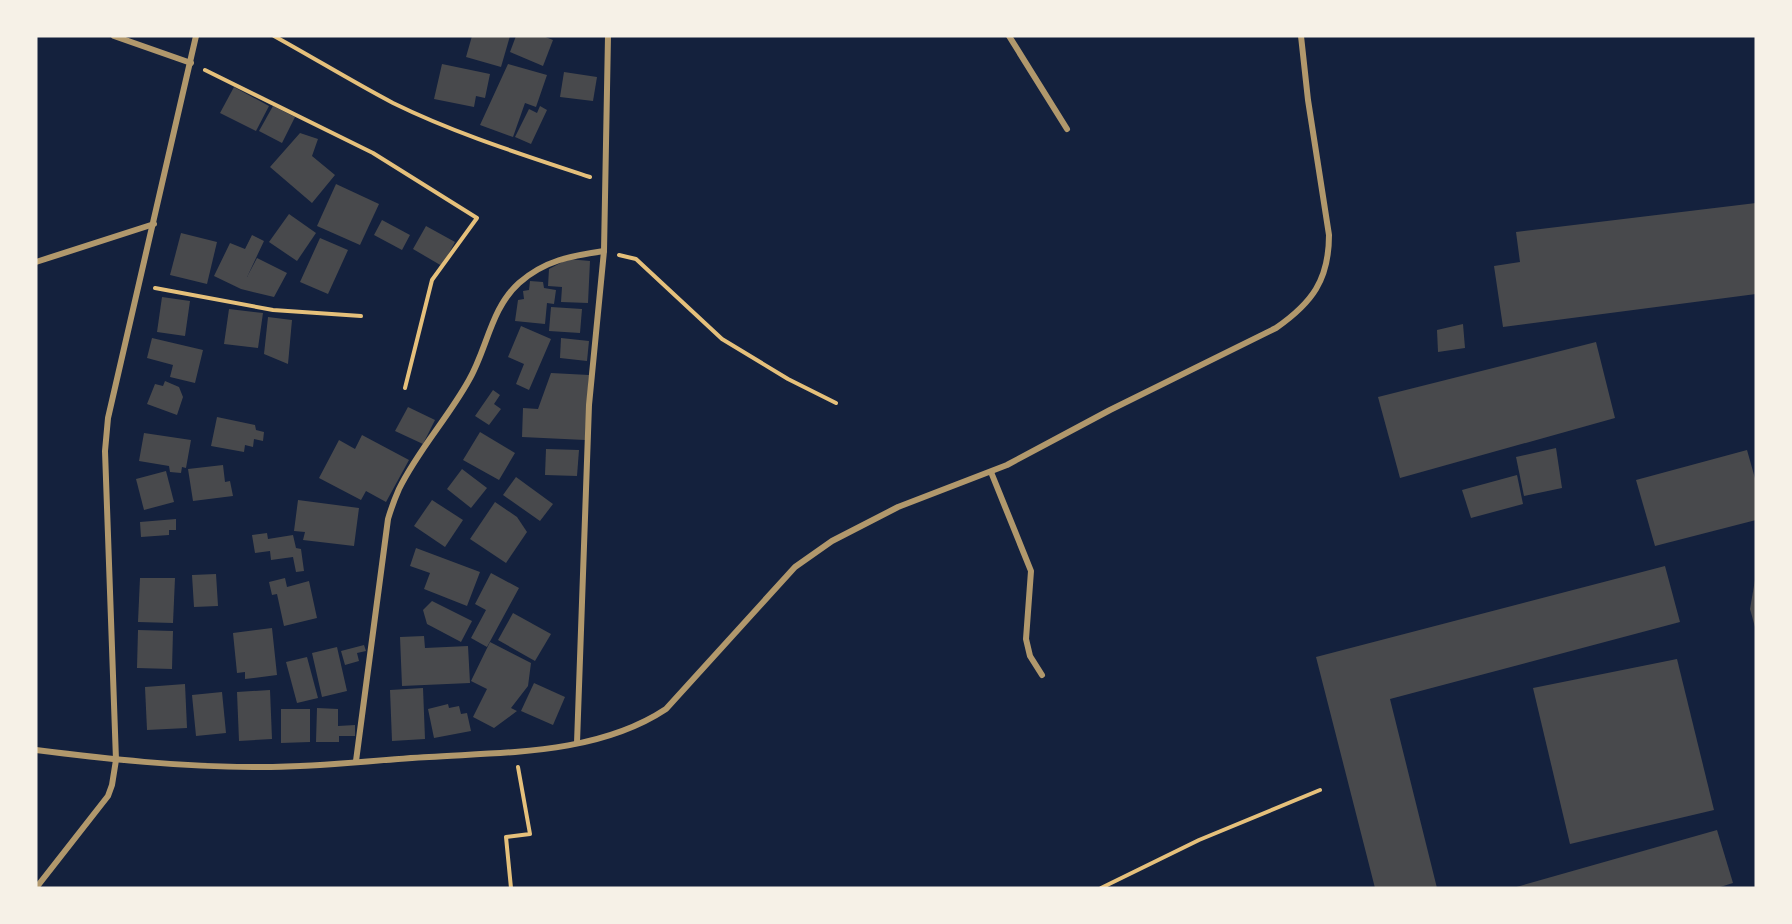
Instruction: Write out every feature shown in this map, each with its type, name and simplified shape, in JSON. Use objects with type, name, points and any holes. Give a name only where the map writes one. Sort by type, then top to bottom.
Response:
[{"type":"street","points":[[114,36],[191,63]]},
{"type":"street","points":[[36,888],[108,796],[112,785],[116,760],[105,451],[108,418],[196,36]]},
{"type":"street","points":[[578,743],[589,405],[604,251],[608,36]]},
{"type":"street","points":[[1009,36],[1067,129]]},
{"type":"street","points":[[36,750],[116,760],[252,767],[304,766],[515,752],[578,743],[624,731],[647,722],[666,710],[795,567],[832,541],[898,507],[991,472],[1292,318],[1316,290],[1329,257],[1329,235],[1300,36]]},
{"type":"street","points":[[36,262],[154,224]]},
{"type":"street","points":[[356,761],[388,519],[399,488],[470,380],[499,308],[509,294],[535,271],[553,261],[567,256],[604,251]]},
{"type":"street","points":[[991,472],[1031,571],[1026,639],[1030,656],[1042,675]]},
{"type":"path","points":[[274,36],[393,103],[500,147],[606,183]]},
{"type":"path","points":[[191,63],[373,153],[477,218],[432,280],[405,388]]},
{"type":"path","points":[[604,251],[636,259],[723,339],[788,380],[836,403]]},
{"type":"path","points":[[139,285],[273,310],[361,316]]},
{"type":"path","points":[[511,888],[506,837],[530,834],[515,752]]},
{"type":"path","points":[[1101,888],[1199,840],[1320,790]]},
{"type":"building","points":[[472,36],[510,36],[501,67],[466,57]]},
{"type":"building","points":[[516,36],[543,36],[553,40],[543,66],[510,52]]},
{"type":"building","points":[[442,64],[490,74],[485,98],[476,96],[474,107],[434,99]]},
{"type":"building","points":[[508,64],[547,75],[536,107],[525,103],[513,137],[480,125]]},
{"type":"building","points":[[564,72],[597,77],[593,101],[560,97]]},
{"type":"building","points":[[234,87],[269,106],[256,131],[220,113]]},
{"type":"building","points":[[273,106],[295,117],[282,143],[259,131]]},
{"type":"building","points":[[540,106],[547,110],[531,144],[515,137],[529,109],[537,113]]},
{"type":"building","points":[[300,133],[318,139],[312,156],[335,175],[312,203],[270,167]]},
{"type":"building","points":[[336,184],[379,204],[360,245],[317,226]]},
{"type":"building","points":[[1756,203],[1756,294],[1503,327],[1494,266],[1520,262],[1516,232]]},
{"type":"building","points":[[289,214],[316,233],[297,261],[269,242]]},
{"type":"building","points":[[382,220],[410,235],[402,250],[374,235]]},
{"type":"building","points":[[426,226],[455,242],[442,266],[413,249]]},
{"type":"building","points":[[181,233],[217,242],[207,284],[170,275]]},
{"type":"building","points":[[252,235],[264,241],[247,277],[257,258],[287,273],[274,297],[241,289],[214,276],[230,243],[245,249]]},
{"type":"building","points":[[320,238],[348,250],[328,294],[300,282]]},
{"type":"building","points":[[568,259],[590,261],[588,303],[561,302],[562,287],[548,286],[549,269]]},
{"type":"building","points":[[530,281],[543,282],[544,288],[556,290],[554,304],[547,303],[545,324],[515,321],[518,300],[524,299],[523,291],[529,290]]},
{"type":"building","points":[[162,297],[190,301],[185,336],[157,332]]},
{"type":"building","points":[[551,307],[582,309],[580,333],[549,331]]},
{"type":"building","points":[[229,309],[263,313],[258,348],[224,344]]},
{"type":"building","points":[[268,317],[292,320],[288,364],[264,354]]},
{"type":"building","points":[[1463,324],[1465,348],[1438,352],[1437,330]]},
{"type":"building","points":[[521,326],[551,339],[529,390],[516,384],[524,364],[508,357]]},
{"type":"building","points":[[152,338],[203,350],[195,383],[170,377],[173,365],[147,358]]},
{"type":"building","points":[[561,338],[589,341],[587,361],[560,358]]},
{"type":"building","points":[[1596,342],[1615,418],[1400,478],[1378,397]]},
{"type":"building","points":[[551,373],[589,375],[585,440],[522,437],[523,408],[538,409]]},
{"type":"building","points":[[165,381],[179,387],[183,397],[177,415],[147,404],[155,384],[163,386]]},
{"type":"building","points":[[493,390],[500,395],[494,404],[501,409],[489,425],[475,416]]},
{"type":"building","points":[[408,407],[435,420],[423,444],[395,431]]},
{"type":"building","points":[[217,417],[255,425],[256,430],[264,432],[263,441],[254,439],[253,447],[245,445],[244,452],[211,446]]},
{"type":"building","points":[[480,432],[515,453],[499,480],[463,460]]},
{"type":"building","points":[[144,433],[191,440],[186,468],[182,467],[181,473],[170,472],[169,466],[139,461]]},
{"type":"building","points":[[362,435],[409,460],[386,502],[366,491],[361,500],[319,478],[339,440],[355,449]]},
{"type":"building","points":[[1556,448],[1562,488],[1524,496],[1516,457]]},
{"type":"building","points":[[546,449],[579,450],[577,476],[545,475]]},
{"type":"building","points":[[1747,450],[1756,482],[1756,520],[1655,546],[1636,480]]},
{"type":"building","points":[[223,465],[225,482],[230,481],[233,496],[193,501],[188,469]]},
{"type":"building","points":[[462,469],[487,488],[471,508],[447,489]]},
{"type":"building","points":[[166,471],[174,502],[144,510],[136,479]]},
{"type":"building","points":[[1517,475],[1523,504],[1471,518],[1462,490]]},
{"type":"building","points":[[516,477],[553,504],[540,521],[503,495]]},
{"type":"building","points":[[298,500],[359,508],[354,546],[303,540],[305,532],[294,531]]},
{"type":"building","points":[[432,500],[463,520],[445,547],[414,526]]},
{"type":"building","points":[[495,502],[517,517],[527,532],[506,563],[470,539]]},
{"type":"building","points":[[176,519],[176,530],[169,530],[169,535],[141,537],[140,522]]},
{"type":"building","points":[[267,533],[268,539],[293,535],[296,548],[301,549],[304,571],[296,572],[293,557],[271,560],[270,551],[255,553],[252,535]]},
{"type":"building","points":[[416,548],[480,572],[467,606],[424,589],[430,573],[410,566]]},
{"type":"building","points":[[1665,566],[1680,622],[1390,699],[1437,888],[1375,888],[1316,657]]},
{"type":"building","points":[[491,573],[519,588],[487,647],[471,638],[486,610],[475,604]]},
{"type":"building","points":[[216,574],[218,606],[194,607],[192,575]]},
{"type":"building","points":[[140,578],[175,578],[173,623],[138,622]]},
{"type":"building","points":[[285,578],[287,587],[309,581],[317,618],[284,626],[277,594],[272,595],[269,582]]},
{"type":"building","points":[[1756,580],[1755,627],[1750,609]]},
{"type":"building","points":[[432,601],[472,621],[461,642],[427,624],[423,610]]},
{"type":"building","points":[[513,613],[551,634],[535,661],[498,640]]},
{"type":"building","points":[[272,628],[277,675],[245,679],[245,672],[237,673],[233,633]]},
{"type":"building","points":[[138,630],[173,631],[172,669],[137,668]]},
{"type":"building","points":[[424,636],[425,648],[468,646],[470,683],[402,686],[400,637]]},
{"type":"building","points":[[490,642],[531,663],[528,686],[511,708],[517,711],[494,728],[473,717],[487,689],[471,681]]},
{"type":"building","points":[[364,645],[366,651],[357,653],[359,661],[345,665],[341,651]]},
{"type":"building","points":[[337,647],[347,691],[322,697],[312,653]]},
{"type":"building","points":[[307,657],[318,698],[297,703],[286,662]]},
{"type":"building","points":[[1677,659],[1714,810],[1570,844],[1533,688]]},
{"type":"building","points":[[534,683],[565,697],[553,725],[521,711]]},
{"type":"building","points":[[185,684],[187,728],[147,730],[145,687]]},
{"type":"building","points":[[423,688],[425,739],[392,741],[390,690]]},
{"type":"building","points":[[270,690],[272,739],[239,741],[237,692]]},
{"type":"building","points":[[222,692],[226,733],[196,736],[192,695]]},
{"type":"building","points":[[448,704],[449,708],[459,706],[461,714],[467,713],[471,731],[434,738],[428,709]]},
{"type":"building","points":[[317,708],[338,709],[338,726],[355,725],[355,736],[339,736],[339,742],[316,742]]},
{"type":"building","points":[[281,709],[310,709],[310,742],[281,743]]},
{"type":"building","points":[[1717,830],[1733,883],[1717,888],[1513,888]]}]
